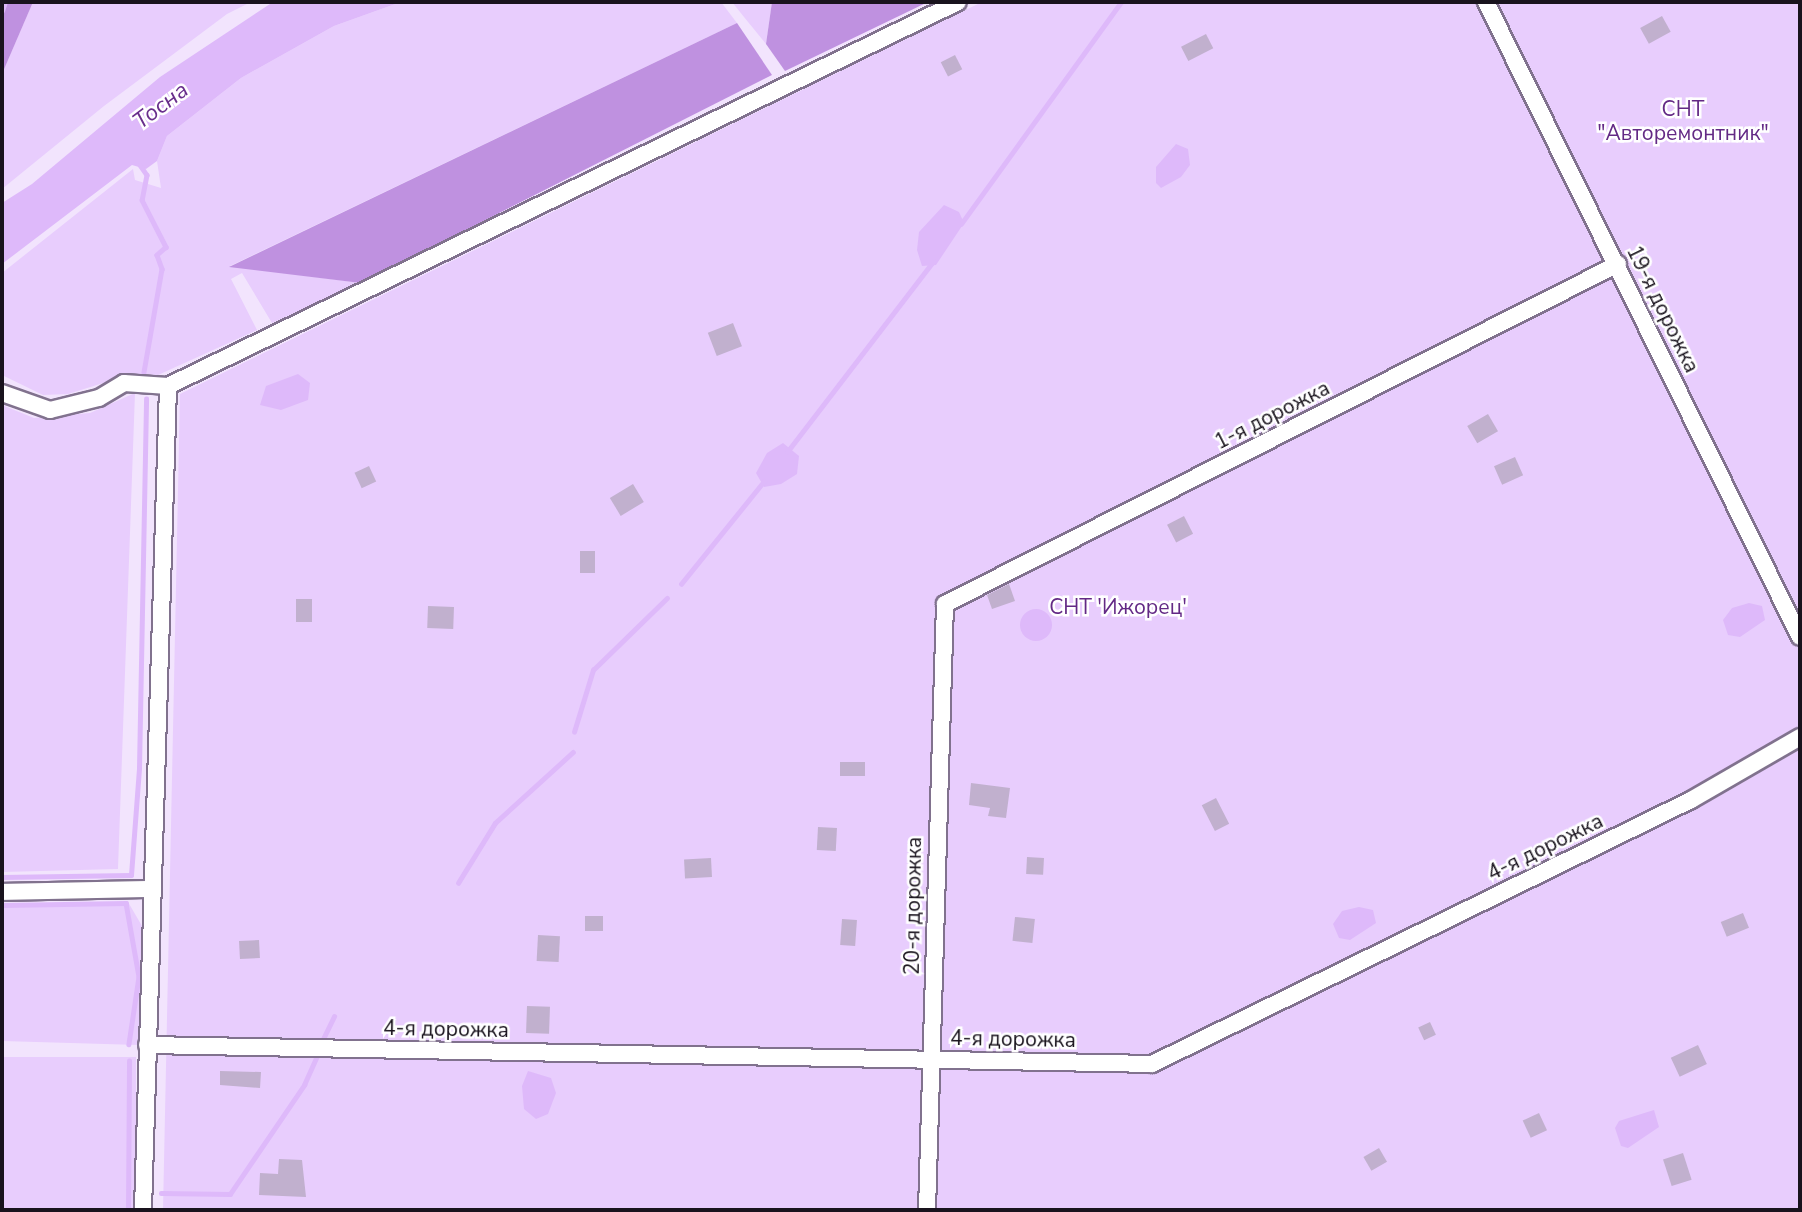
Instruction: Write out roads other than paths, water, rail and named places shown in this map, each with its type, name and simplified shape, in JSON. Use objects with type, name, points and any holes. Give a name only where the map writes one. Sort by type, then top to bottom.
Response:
[{"type":"street","points":[[2,393],[50,410],[99,398],[124,383],[168,386],[958,2]]},
{"type":"street","name":"19-я дорожка","points":[[1486,2],[1618,264],[1800,637]]},
{"type":"street","name":"1-я дорожка","points":[[945,604],[1618,264]]},
{"type":"street","points":[[143,1210],[168,386]]},
{"type":"street","name":"20-я дорожка","points":[[928,1210],[930,1058],[945,604]]},
{"type":"street","name":"4-я дорожка","points":[[147,1045],[1152,1064],[1691,800],[1800,737]]},
{"type":"street","points":[[2,892],[151,889]]},
{"type":"water","name":"Тосна","points":[[273,2],[401,2],[334,26],[241,78],[167,136],[157,161],[146,169],[132,165],[2,264],[2,203],[32,184],[160,77]]},
{"type":"water","points":[[1176,144],[1188,149],[1190,165],[1181,177],[1161,188],[1156,183],[1156,167]]},
{"type":"water","points":[[944,205],[959,212],[964,223],[936,265],[922,266],[917,250],[919,232]]},
{"type":"water","points":[[298,374],[310,383],[308,400],[281,410],[260,405],[266,386]]},
{"type":"water","points":[[783,443],[799,456],[797,474],[781,484],[764,487],[756,473],[767,453]]},
{"type":"water","points":[[1749,603],[1762,606],[1765,620],[1740,637],[1728,635],[1723,620],[1732,608]]},
{"type":"water","points":[[1036,609],[1047,614],[1052,625],[1047,636],[1036,641],[1025,636],[1020,625],[1025,614]]},
{"type":"water","points":[[1359,907],[1373,910],[1376,923],[1350,940],[1339,938],[1333,924],[1342,911]]},
{"type":"water","points":[[528,1071],[551,1078],[556,1093],[548,1114],[536,1119],[524,1109],[522,1086]]},
{"type":"water","points":[[1654,1110],[1659,1127],[1628,1148],[1621,1146],[1615,1128],[1619,1121]]},
{"type":"waterway","points":[[2,11],[5,2]]},
{"type":"waterway","points":[[961,224],[1121,2]]},
{"type":"waterway","points":[[140,165],[147,175],[142,200],[166,247],[157,255],[162,269],[144,372]]},
{"type":"waterway","points":[[787,452],[933,262]]},
{"type":"waterway","points":[[2,877],[131,875],[139,768],[146,399]]},
{"type":"waterway","points":[[681,584],[764,481]]},
{"type":"waterway","points":[[574,732],[593,670],[667,598]]},
{"type":"waterway","points":[[458,883],[495,823],[573,752]]},
{"type":"waterway","points":[[2,905],[126,903],[139,977],[129,1044]]},
{"type":"waterway","points":[[323,1039],[334,1016]]},
{"type":"waterway","points":[[161,1193],[230,1194],[304,1085],[317,1056]]},
{"type":"waterway","points":[[128,1210],[129,1061]]},
{"type":"park label","name":"СНТ \"Авторемонтник\"","points":[[1683,121]]},
{"type":"park label","name":"СНТ 'Ижорец'","points":[[1118,607]]}]
